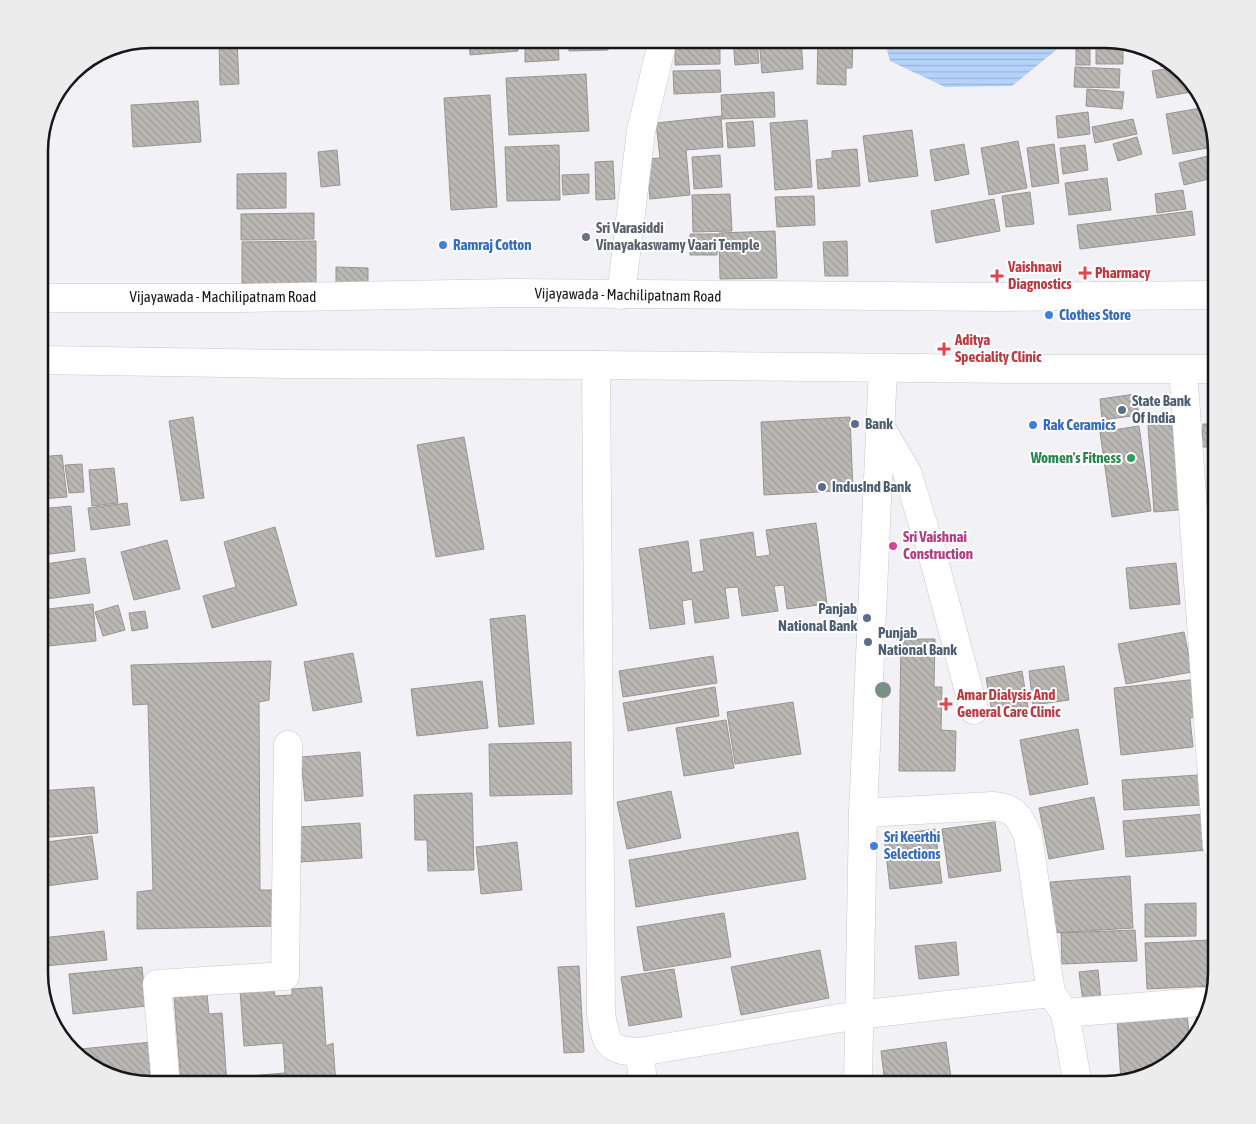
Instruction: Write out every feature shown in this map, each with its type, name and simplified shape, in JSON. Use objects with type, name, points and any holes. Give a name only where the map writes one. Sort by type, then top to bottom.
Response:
[{"type":"main road","points":[[621,295],[641,131],[661,48]]},
{"type":"main road","name":"Vijayawada - Machilipatnam Road","points":[[48,298],[241,298],[514,293],[999,297],[1208,295]]},
{"type":"main road","points":[[48,360],[1208,369]]},
{"type":"main road","points":[[596,365],[601,1014],[605,1036],[612,1046],[622,1051],[640,1052],[858,1015],[1058,1003],[1205,1001]]},
{"type":"main road","points":[[858,1076],[863,813],[883,368]]},
{"type":"main road","points":[[1183,370],[1208,721]]},
{"type":"main road","points":[[881,428],[907,472],[932,553],[974,710]]},
{"type":"main road","points":[[165,1076],[157,984],[285,976],[288,745]]},
{"type":"main road","points":[[863,813],[993,806],[1004,807],[1013,812],[1022,821],[1028,836],[1058,1003],[1076,1076]]},
{"type":"main road","points":[[640,1052],[642,1076]]},
{"type":"water","points":[[886,48],[1059,48],[1012,86],[945,87],[890,61]]},
{"type":"building","points":[[219,48],[237,48],[239,84],[220,85]]},
{"type":"building","points":[[470,48],[518,48],[518,51],[470,55]]},
{"type":"building","points":[[525,48],[558,48],[559,60],[525,62]]},
{"type":"building","points":[[569,48],[608,48],[608,50],[569,51]]},
{"type":"building","points":[[675,48],[720,48],[720,64],[675,65]]},
{"type":"building","points":[[734,48],[758,48],[759,63],[735,65]]},
{"type":"building","points":[[760,48],[802,48],[803,69],[762,73]]},
{"type":"building","points":[[818,48],[853,48],[852,68],[846,68],[846,85],[817,84]]},
{"type":"building","points":[[1076,48],[1090,48],[1090,65],[1076,65]]},
{"type":"building","points":[[1096,48],[1123,49],[1123,64],[1096,64]]},
{"type":"building","points":[[1075,67],[1120,69],[1119,88],[1074,87]]},
{"type":"building","points":[[1167,69],[1190,92],[1157,98],[1152,71]]},
{"type":"building","points":[[720,70],[721,92],[674,94],[673,71]]},
{"type":"building","points":[[586,74],[589,131],[509,135],[506,78]]},
{"type":"building","points":[[1087,89],[1124,92],[1122,109],[1086,106]]},
{"type":"building","points":[[774,92],[775,117],[722,119],[721,95]]},
{"type":"building","points":[[490,95],[497,207],[451,210],[444,98]]},
{"type":"building","points":[[198,101],[201,142],[133,147],[131,105]]},
{"type":"building","points":[[1200,108],[1208,148],[1173,154],[1166,114]]},
{"type":"building","points":[[1088,112],[1090,134],[1058,138],[1056,116]]},
{"type":"building","points":[[721,116],[723,147],[686,150],[690,195],[650,199],[646,159],[660,158],[656,123]]},
{"type":"building","points":[[1133,119],[1137,134],[1095,143],[1092,127]]},
{"type":"building","points":[[807,120],[812,187],[775,190],[770,123]]},
{"type":"building","points":[[753,121],[755,146],[728,148],[726,123]]},
{"type":"building","points":[[912,130],[918,176],[869,182],[863,136]]},
{"type":"building","points":[[1137,137],[1142,154],[1118,161],[1113,144]]},
{"type":"building","points":[[1018,141],[1027,188],[989,195],[981,148]]},
{"type":"building","points":[[964,144],[969,174],[935,181],[930,150]]},
{"type":"building","points":[[1054,144],[1059,183],[1032,187],[1027,148]]},
{"type":"building","points":[[559,145],[560,200],[507,201],[505,147]]},
{"type":"building","points":[[1085,145],[1088,170],[1063,174],[1060,148]]},
{"type":"building","points":[[857,149],[860,186],[818,189],[816,160],[832,158],[832,151]]},
{"type":"building","points":[[337,150],[340,185],[321,187],[318,152]]},
{"type":"building","points":[[720,155],[722,187],[694,189],[692,157]]},
{"type":"building","points":[[1208,156],[1208,179],[1184,185],[1179,163]]},
{"type":"building","points":[[613,161],[615,199],[596,200],[595,162]]},
{"type":"building","points":[[286,173],[286,208],[237,209],[237,174]]},
{"type":"building","points":[[589,174],[589,193],[563,195],[562,175]]},
{"type":"building","points":[[1107,178],[1111,210],[1069,215],[1065,183]]},
{"type":"building","points":[[1183,190],[1186,209],[1157,213],[1155,194]]},
{"type":"building","points":[[1030,192],[1034,224],[1006,227],[1002,196]]},
{"type":"building","points":[[730,194],[732,231],[693,232],[692,195]]},
{"type":"building","points":[[814,196],[815,225],[777,227],[775,197]]},
{"type":"building","points":[[994,199],[1000,231],[936,243],[931,211]]},
{"type":"building","points":[[1192,211],[1195,235],[1080,249],[1077,225]]},
{"type":"building","points":[[314,213],[314,239],[241,240],[241,214]]},
{"type":"building","points":[[775,231],[777,278],[720,279],[719,233]]},
{"type":"building","points":[[690,234],[718,234],[717,255],[690,255]]},
{"type":"building","points":[[316,241],[316,283],[242,284],[242,242]]},
{"type":"building","points":[[847,241],[848,276],[825,276],[823,242]]},
{"type":"building","points":[[336,267],[368,268],[368,287],[336,287]]},
{"type":"building","points":[[1136,394],[1139,415],[1102,420],[1100,399]]},
{"type":"building","points":[[193,417],[204,498],[181,501],[169,421]]},
{"type":"building","points":[[850,417],[853,490],[764,495],[761,422]]},
{"type":"building","points":[[1185,422],[1191,509],[1154,512],[1148,425]]},
{"type":"building","points":[[1203,424],[1208,424],[1208,447],[1202,447]]},
{"type":"building","points":[[1139,426],[1151,511],[1112,517],[1100,432]]},
{"type":"building","points":[[464,437],[484,549],[436,557],[417,445]]},
{"type":"building","points":[[62,455],[67,497],[48,498],[48,456]]},
{"type":"building","points":[[82,464],[84,492],[69,493],[65,465]]},
{"type":"building","points":[[114,468],[118,503],[92,506],[89,470]]},
{"type":"building","points":[[127,503],[130,525],[91,530],[88,508]]},
{"type":"building","points":[[71,506],[75,551],[48,554],[48,508]]},
{"type":"building","points":[[816,523],[827,604],[787,609],[784,585],[774,586],[778,611],[742,616],[738,587],[725,588],[729,618],[695,623],[692,599],[682,601],[685,624],[650,629],[639,549],[688,541],[692,573],[704,571],[700,540],[753,532],[756,557],[770,555],[766,530]]},
{"type":"building","points":[[275,527],[297,605],[212,628],[203,596],[236,587],[224,542]]},
{"type":"building","points":[[167,540],[180,589],[134,600],[121,552]]},
{"type":"building","points":[[85,558],[90,593],[48,599],[48,564]]},
{"type":"building","points":[[1176,563],[1180,604],[1130,609],[1126,568]]},
{"type":"building","points":[[93,604],[96,641],[48,646],[48,609]]},
{"type":"building","points":[[118,605],[125,630],[103,636],[95,612]]},
{"type":"building","points":[[145,611],[148,628],[132,631],[129,613]]},
{"type":"building","points":[[525,615],[534,724],[499,727],[490,619]]},
{"type":"building","points":[[1184,632],[1192,672],[1126,684],[1118,644]]},
{"type":"building","points":[[901,639],[935,639],[934,687],[942,687],[941,730],[956,731],[955,771],[899,771]]},
{"type":"building","points":[[353,653],[362,702],[313,711],[304,662]]},
{"type":"building","points":[[713,656],[717,683],[623,697],[619,671]]},
{"type":"building","points":[[271,661],[269,700],[259,702],[260,890],[278,890],[278,926],[137,929],[137,892],[153,890],[148,704],[133,705],[131,665]]},
{"type":"building","points":[[1064,666],[1069,700],[1033,705],[1029,671]]},
{"type":"building","points":[[1022,671],[1028,707],[992,713],[986,678]]},
{"type":"building","points":[[1198,679],[1202,716],[1190,718],[1193,747],[1121,755],[1114,688]]},
{"type":"building","points":[[482,681],[488,728],[417,736],[411,689]]},
{"type":"building","points":[[715,687],[719,716],[628,731],[623,703]]},
{"type":"building","points":[[793,702],[801,754],[735,764],[727,712]]},
{"type":"building","points":[[726,720],[734,768],[684,776],[676,728]]},
{"type":"building","points":[[1078,729],[1088,784],[1030,795],[1020,740]]},
{"type":"building","points":[[571,742],[572,794],[490,796],[489,744]]},
{"type":"building","points":[[360,752],[363,796],[305,801],[301,757]]},
{"type":"building","points":[[1198,775],[1200,805],[1124,810],[1122,780]]},
{"type":"building","points":[[94,787],[98,833],[48,837],[48,790]]},
{"type":"building","points":[[671,791],[681,838],[627,849],[617,802]]},
{"type":"building","points":[[472,793],[474,870],[428,871],[427,840],[415,840],[414,795]]},
{"type":"building","points":[[1094,797],[1104,849],[1049,859],[1039,808]]},
{"type":"building","points":[[1205,814],[1208,850],[1126,857],[1123,821]]},
{"type":"building","points":[[995,822],[1001,871],[949,878],[942,829]]},
{"type":"building","points":[[360,823],[362,858],[301,862],[299,827]]},
{"type":"building","points":[[935,829],[942,883],[890,889],[884,836]]},
{"type":"building","points":[[798,832],[806,879],[636,907],[629,860]]},
{"type":"building","points":[[92,836],[98,879],[48,886],[48,842]]},
{"type":"building","points":[[517,842],[522,890],[481,894],[476,847]]},
{"type":"building","points":[[1130,876],[1133,928],[1053,933],[1050,882]]},
{"type":"building","points":[[1196,903],[1196,936],[1145,937],[1145,904]]},
{"type":"building","points":[[724,913],[731,957],[644,971],[637,927]]},
{"type":"building","points":[[1135,930],[1137,961],[1062,964],[1061,933]]},
{"type":"building","points":[[104,931],[107,960],[48,966],[48,937]]},
{"type":"building","points":[[1208,940],[1208,986],[1147,989],[1145,943]]},
{"type":"building","points":[[956,942],[959,975],[919,979],[915,946]]},
{"type":"building","points":[[820,950],[829,998],[741,1015],[731,967]]},
{"type":"building","points":[[579,966],[584,1052],[564,1053],[558,967]]},
{"type":"building","points":[[142,967],[146,1006],[73,1014],[69,974]]},
{"type":"building","points":[[674,969],[682,1017],[629,1026],[621,977]]},
{"type":"building","points":[[1098,970],[1101,1000],[1083,1002],[1079,972]]},
{"type":"building","points":[[322,987],[326,1046],[333,1043],[335,1076],[249,1076],[285,1073],[283,1043],[244,1046],[240,990],[274,988],[275,996],[292,995],[292,989]]},
{"type":"building","points":[[207,994],[209,1014],[222,1013],[226,1076],[180,1076],[174,996]]},
{"type":"building","points":[[1196,1012],[1201,1012],[1196,1022]]},
{"type":"building","points":[[1187,1013],[1189,1034],[1163,1059],[1145,1069],[1121,1075],[1117,1018]]},
{"type":"building","points":[[152,1042],[155,1076],[130,1075],[111,1069],[93,1059],[81,1049]]},
{"type":"building","points":[[946,1042],[951,1076],[884,1076],[881,1051]]},
{"type":"place","name":"Sri Varasiddi Vinayakaswamy Vaari Temple","points":[[586,237]]},
{"type":"place","name":"Ramraj Cotton","points":[[443,245]]},
{"type":"place","name":"Pharmacy","points":[[1085,273]]},
{"type":"place","name":"Vaishnavi Diagnostics","points":[[997,276]]},
{"type":"place","name":"Clothes Store","points":[[1049,315]]},
{"type":"place","name":"Aditya Speciality Clinic","points":[[944,349]]},
{"type":"place","name":"State Bank Of India","points":[[1122,410]]},
{"type":"place","name":"Bank","points":[[855,424]]},
{"type":"place","name":"Rak Ceramics","points":[[1033,425]]},
{"type":"place","name":"Women's Fitness","points":[[1131,458]]},
{"type":"place","name":"IndusInd Bank","points":[[822,487]]},
{"type":"place","name":"Sri Vaishnai Construction","points":[[893,546]]},
{"type":"place","name":"Panjab National Bank","points":[[867,618]]},
{"type":"place","name":"Punjab National Bank","points":[[868,642]]},
{"type":"place","name":"Amar Dialysis And General Care Clinic","points":[[946,704]]},
{"type":"place","name":"Sri Keerthi Selections","points":[[874,846]]}]
